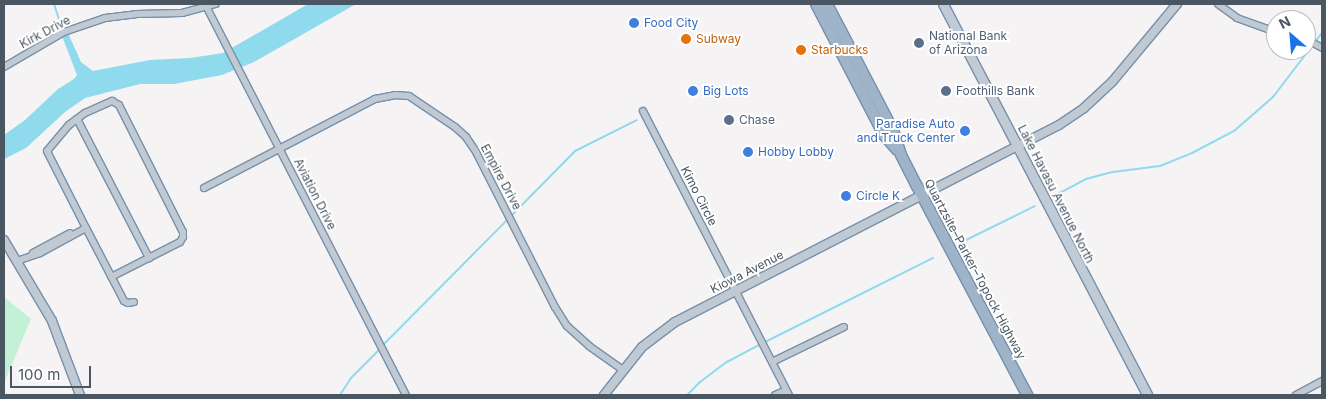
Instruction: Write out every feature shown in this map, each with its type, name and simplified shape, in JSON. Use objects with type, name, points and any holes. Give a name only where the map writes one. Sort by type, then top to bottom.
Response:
[{"type":"highway","name":"Quartzsite–Parker–Topock Highway","points":[[816,4],[884,135],[901,154]]},
{"type":"highway","name":"Quartzsite–Parker–Topock Highway","points":[[827,4],[893,130],[901,154],[922,196],[1027,395]]},
{"type":"main road","name":"Lake Havasu Avenue North","points":[[943,4],[1147,395]]},
{"type":"street","name":"Kirk Drive","points":[[4,67],[64,32],[105,18],[136,14],[182,13],[216,4]]},
{"type":"street","name":"Kiowa Avenue","points":[[604,395],[642,347],[675,322],[1018,146],[1058,125],[1084,108],[1112,82],[1177,4]]},
{"type":"street","points":[[1218,4],[1236,18],[1266,28]]},
{"type":"street","name":"Aviation Drive","points":[[206,6],[406,395]]},
{"type":"street","name":"Empire Drive","points":[[204,188],[375,99],[402,95],[422,102],[455,127],[476,152],[555,307],[567,326],[589,346],[623,370]]},
{"type":"street","points":[[112,276],[180,242],[184,237],[119,105],[112,101],[78,119],[49,146],[47,151],[124,301],[128,303],[134,302]]},
{"type":"street","name":"Kimo Circle","points":[[643,111],[787,392]]},
{"type":"street","points":[[78,119],[148,258]]},
{"type":"street","points":[[17,261],[66,235],[86,228]]},
{"type":"street","points":[[4,240],[52,321],[80,395]]},
{"type":"street","points":[[772,362],[844,327]]},
{"type":"street","points":[[1296,395],[1322,381]]},
{"type":"street","points":[[775,395],[787,392]]},
{"type":"green space","points":[[4,297],[31,319],[4,383]]},
{"type":"water","points":[[308,4],[356,4],[254,62],[222,75],[174,84],[140,84],[85,98],[65,112],[26,148],[4,159],[4,135],[25,120],[58,89],[77,75],[57,23],[63,22],[81,62],[93,71],[150,60],[190,58],[223,53]]},
{"type":"waterway","points":[[54,4],[60,23]]},
{"type":"waterway","points":[[1054,196],[1086,179],[1113,172],[1160,166],[1192,153],[1234,131],[1273,97],[1322,33]]},
{"type":"waterway","points":[[511,216],[575,151],[637,120]]},
{"type":"waterway","points":[[962,242],[1035,206]]},
{"type":"waterway","points":[[383,345],[508,219]]},
{"type":"waterway","points":[[765,342],[933,258]]},
{"type":"waterway","points":[[687,395],[700,382],[727,362],[761,344]]},
{"type":"waterway","points":[[340,395],[351,378],[380,349]]},
{"type":"place","name":"Food City","points":[[634,23]]},
{"type":"place","name":"Subway","points":[[686,39]]},
{"type":"place","name":"National Bank of Arizona","points":[[919,43]]},
{"type":"place","name":"Starbucks","points":[[801,50]]},
{"type":"place","name":"Big Lots","points":[[693,91]]},
{"type":"place","name":"Foothills Bank","points":[[946,91]]},
{"type":"place","name":"Chase","points":[[729,120]]},
{"type":"place","name":"Paradise Auto and Truck Center","points":[[965,131]]},
{"type":"place","name":"Hobby Lobby","points":[[748,152]]},
{"type":"place","name":"Circle K","points":[[846,196]]}]
